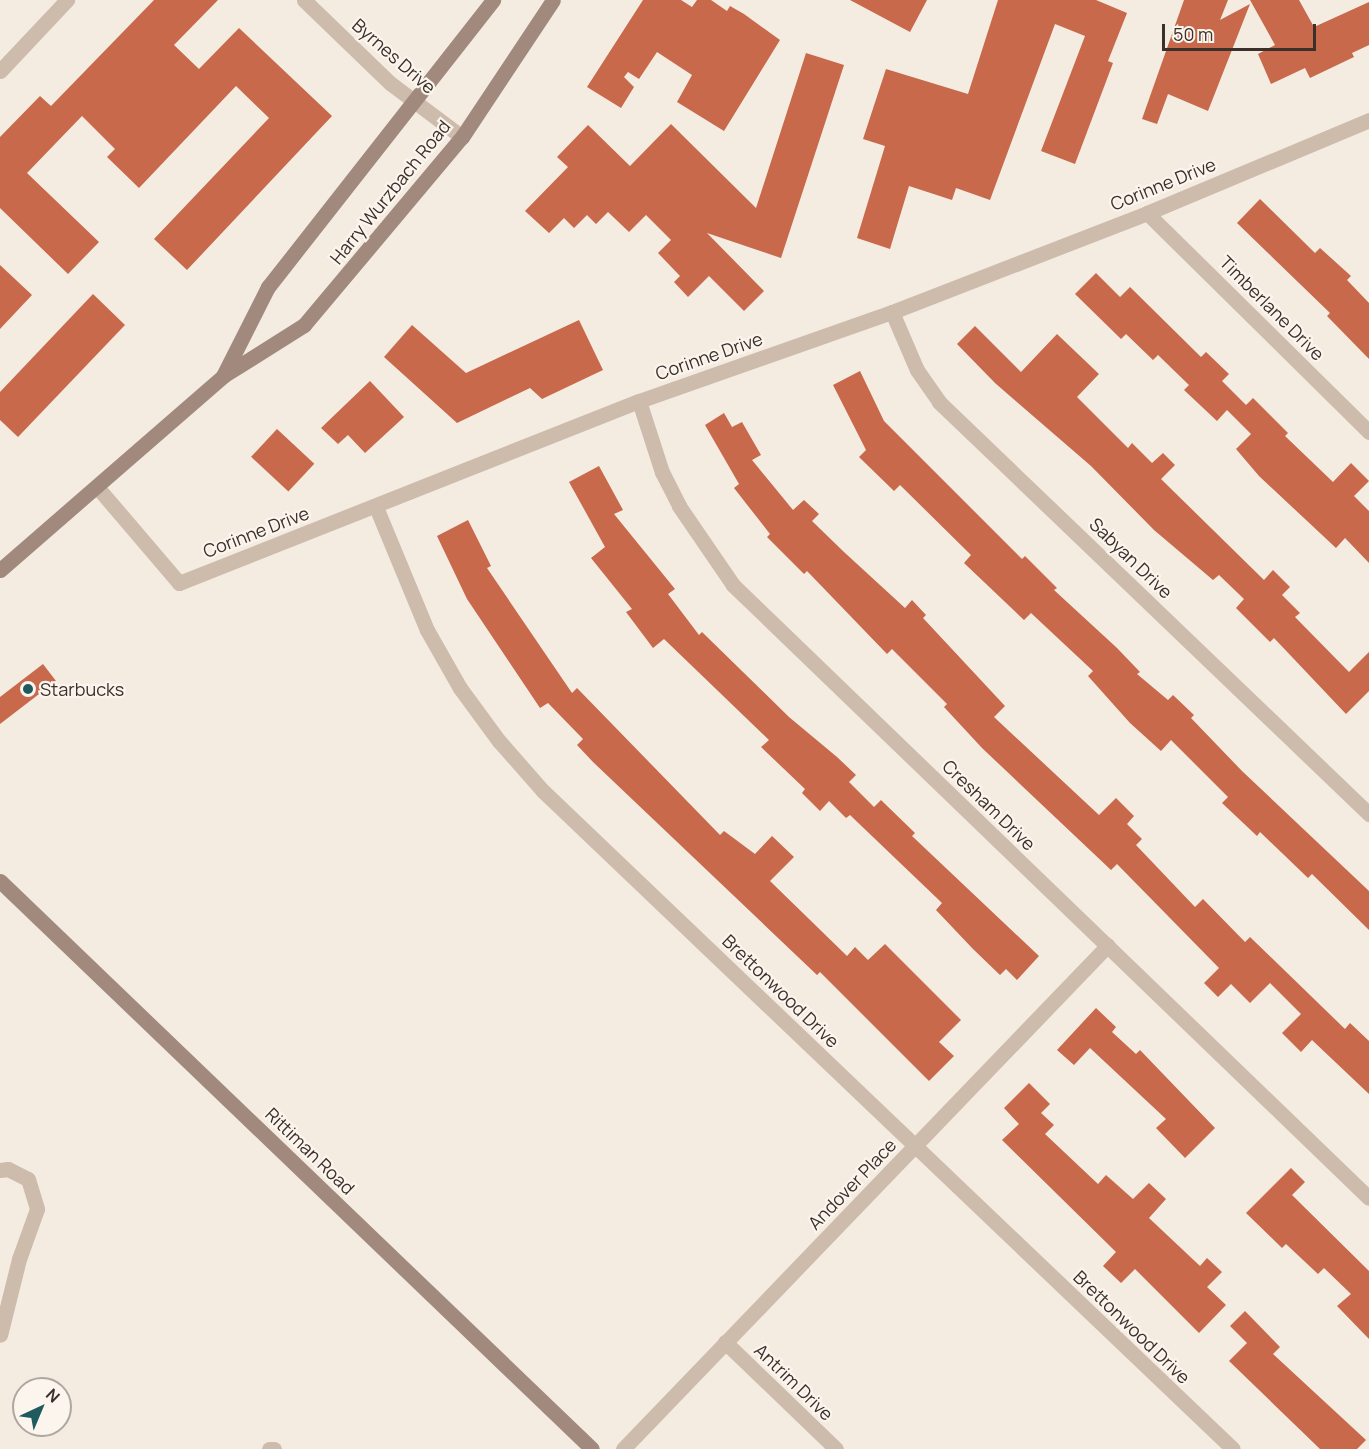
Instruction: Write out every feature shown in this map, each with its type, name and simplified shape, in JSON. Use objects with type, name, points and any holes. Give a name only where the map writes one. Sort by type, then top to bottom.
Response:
[{"type":"main road","name":"Harry Wurzbach Road","points":[[223,376],[268,287],[416,102],[493,0]]},
{"type":"main road","name":"Harry Wurzbach Road","points":[[0,570],[98,488],[223,376],[304,325],[462,137],[553,0]]},
{"type":"main road","name":"Rittiman Road","points":[[0,881],[592,1449]]},
{"type":"street","points":[[0,71],[68,0]]},
{"type":"street","name":"Byrnes Drive","points":[[304,0],[416,102],[462,137]]},
{"type":"street","name":"Corinne Drive","points":[[98,488],[179,583],[376,507],[639,401],[892,312],[1147,213],[1369,120]]},
{"type":"street","name":"Timberlane Drive","points":[[1147,213],[1369,432]]},
{"type":"street","name":"Sabyan Drive","points":[[892,312],[917,370],[939,402],[1369,814]]},
{"type":"street","name":"Cresham Drive","points":[[639,401],[662,472],[679,506],[733,585],[1369,1198]]},
{"type":"street","name":"Brettonwood Drive","points":[[376,507],[427,630],[460,688],[499,741],[543,791],[1233,1449]]},
{"type":"street","name":"Andover Place","points":[[623,1449],[1108,945]]},
{"type":"street","points":[[0,1170],[8,1169],[28,1179],[37,1209],[19,1259],[0,1335]]},
{"type":"street","name":"Antrim Drive","points":[[725,1342],[836,1449]]},
{"type":"street","points":[[269,1449],[274,1449]]},
{"type":"building","points":[[154,0],[218,0],[174,45],[199,69],[239,28],[332,116],[187,270],[154,239],[269,118],[236,86],[139,188],[107,157],[115,149],[82,116],[27,173],[99,242],[68,274],[0,208],[0,137],[40,96],[51,106]]},
{"type":"building","points":[[643,0],[681,0],[692,7],[697,0],[711,0],[727,11],[730,6],[744,14],[780,40],[724,131],[677,102],[692,75],[657,52],[639,79],[628,72],[624,77],[634,87],[621,108],[587,87]]},
{"type":"building","points":[[850,0],[927,0],[910,32]]},
{"type":"building","points":[[998,0],[1096,0],[1127,13],[1108,61],[1113,63],[1075,164],[1041,151],[1085,36],[1055,24],[990,200],[956,188],[952,200],[909,186],[890,249],[857,238],[885,146],[863,139],[886,69],[968,94]]},
{"type":"building","points":[[1184,0],[1228,0],[1220,20],[1250,4],[1208,111],[1168,94],[1157,124],[1142,119]]},
{"type":"building","points":[[1250,0],[1299,0],[1314,27],[1369,2],[1369,45],[1352,53],[1354,57],[1310,78],[1305,68],[1271,84],[1258,54],[1275,45]]},
{"type":"building","points":[[806,53],[844,65],[781,258],[707,233],[764,291],[744,311],[709,276],[688,297],[674,282],[680,276],[658,253],[671,240],[646,215],[629,232],[608,212],[596,224],[587,215],[574,228],[564,218],[549,233],[525,211],[568,167],[557,157],[588,125],[630,166],[671,124],[756,208]]},
{"type":"building","points":[[1260,199],[1315,253],[1320,248],[1351,276],[1347,280],[1369,303],[1369,359],[1327,316],[1330,313],[1237,223]]},
{"type":"building","points":[[0,265],[32,295],[0,329]]},
{"type":"building","points":[[1096,273],[1120,297],[1130,287],[1201,357],[1206,352],[1229,374],[1222,381],[1246,405],[1253,398],[1288,433],[1285,436],[1333,482],[1351,463],[1369,481],[1354,496],[1369,511],[1369,563],[1345,538],[1336,548],[1259,476],[1236,449],[1251,434],[1227,410],[1217,421],[1184,390],[1189,385],[1158,355],[1153,360],[1126,334],[1121,339],[1075,294]]},
{"type":"building","points":[[93,294],[125,325],[18,437],[0,420],[0,392]]},
{"type":"building","points":[[579,320],[603,370],[542,399],[530,388],[457,423],[384,357],[412,325],[466,373]]},
{"type":"building","points":[[975,326],[1021,372],[1057,334],[1099,374],[1077,397],[1128,448],[1132,443],[1152,463],[1163,453],[1175,465],[1161,479],[1264,580],[1273,570],[1290,587],[1282,595],[1300,613],[1295,617],[1349,672],[1369,652],[1369,691],[1346,714],[1274,638],[1270,642],[1236,608],[1244,599],[1219,575],[1213,580],[1154,530],[1091,466],[995,383],[957,344]]},
{"type":"building","points":[[860,371],[884,421],[1022,559],[1025,556],[1057,588],[1054,590],[1117,648],[1140,672],[1137,674],[1168,700],[1173,695],[1194,715],[1191,718],[1242,771],[1369,891],[1369,930],[1312,874],[1308,878],[1260,832],[1257,836],[1222,803],[1228,797],[1171,740],[1161,751],[1130,723],[1088,676],[1093,671],[1031,613],[1024,620],[964,563],[971,555],[900,485],[894,491],[859,457],[866,450],[833,385]]},
{"type":"building","points":[[370,381],[404,417],[365,453],[348,435],[338,444],[321,428]]},
{"type":"building","points":[[724,413],[732,427],[742,422],[761,455],[752,460],[793,510],[804,500],[819,514],[812,521],[844,552],[905,608],[912,600],[926,615],[923,618],[1005,706],[994,717],[1099,815],[1116,798],[1134,816],[1127,824],[1142,839],[1136,845],[1195,907],[1203,899],[1245,942],[1250,937],[1345,1029],[1350,1023],[1369,1041],[1369,1094],[1312,1040],[1301,1052],[1282,1033],[1301,1014],[1270,983],[1250,1003],[1231,984],[1218,997],[1204,983],[1219,968],[1117,864],[1111,870],[982,748],[944,707],[947,704],[892,649],[887,654],[807,571],[804,574],[767,537],[770,534],[734,488],[739,484],[705,425]]},
{"type":"building","points":[[277,429],[314,464],[288,492],[251,457]]},
{"type":"building","points":[[599,466],[623,510],[614,514],[675,589],[668,594],[699,635],[702,632],[789,717],[837,757],[856,775],[849,782],[874,807],[881,800],[915,833],[912,836],[1039,956],[1017,980],[1006,969],[1000,975],[973,949],[936,910],[942,903],[850,815],[846,818],[829,801],[820,811],[802,793],[805,789],[761,747],[769,740],[664,639],[653,648],[626,612],[632,609],[591,558],[605,547],[569,482]]},
{"type":"building","points":[[468,520],[491,566],[487,568],[572,693],[577,688],[720,835],[724,831],[755,854],[772,836],[794,857],[770,881],[847,956],[855,947],[868,960],[885,944],[961,1020],[939,1042],[954,1056],[929,1081],[820,972],[817,975],[593,762],[577,745],[583,739],[548,703],[540,708],[467,599],[437,536]]},
{"type":"building","name":"Starbucks","points":[[43,664],[56,681],[0,724],[0,697]]},
{"type":"building","points":[[1096,1008],[1116,1027],[1112,1032],[1136,1054],[1140,1050],[1215,1128],[1185,1158],[1156,1128],[1166,1119],[1090,1048],[1074,1065],[1057,1050]]},
{"type":"building","points":[[1029,1083],[1050,1104],[1041,1113],[1054,1125],[1045,1134],[1098,1184],[1106,1175],[1133,1199],[1149,1183],[1166,1199],[1149,1218],[1200,1266],[1207,1258],[1222,1272],[1207,1287],[1226,1305],[1199,1333],[1135,1269],[1121,1283],[1103,1266],[1116,1252],[1002,1140],[1019,1124],[1004,1108]]},
{"type":"building","points":[[1291,1168],[1305,1182],[1292,1195],[1369,1271],[1369,1339],[1337,1306],[1351,1294],[1324,1268],[1318,1274],[1286,1244],[1282,1248],[1246,1213]]},
{"type":"building","points":[[1245,1311],[1280,1347],[1273,1354],[1366,1440],[1357,1449],[1320,1449],[1229,1361],[1247,1343],[1230,1326]]},
{"type":"place","name":"Starbucks","points":[[28,689]]}]
